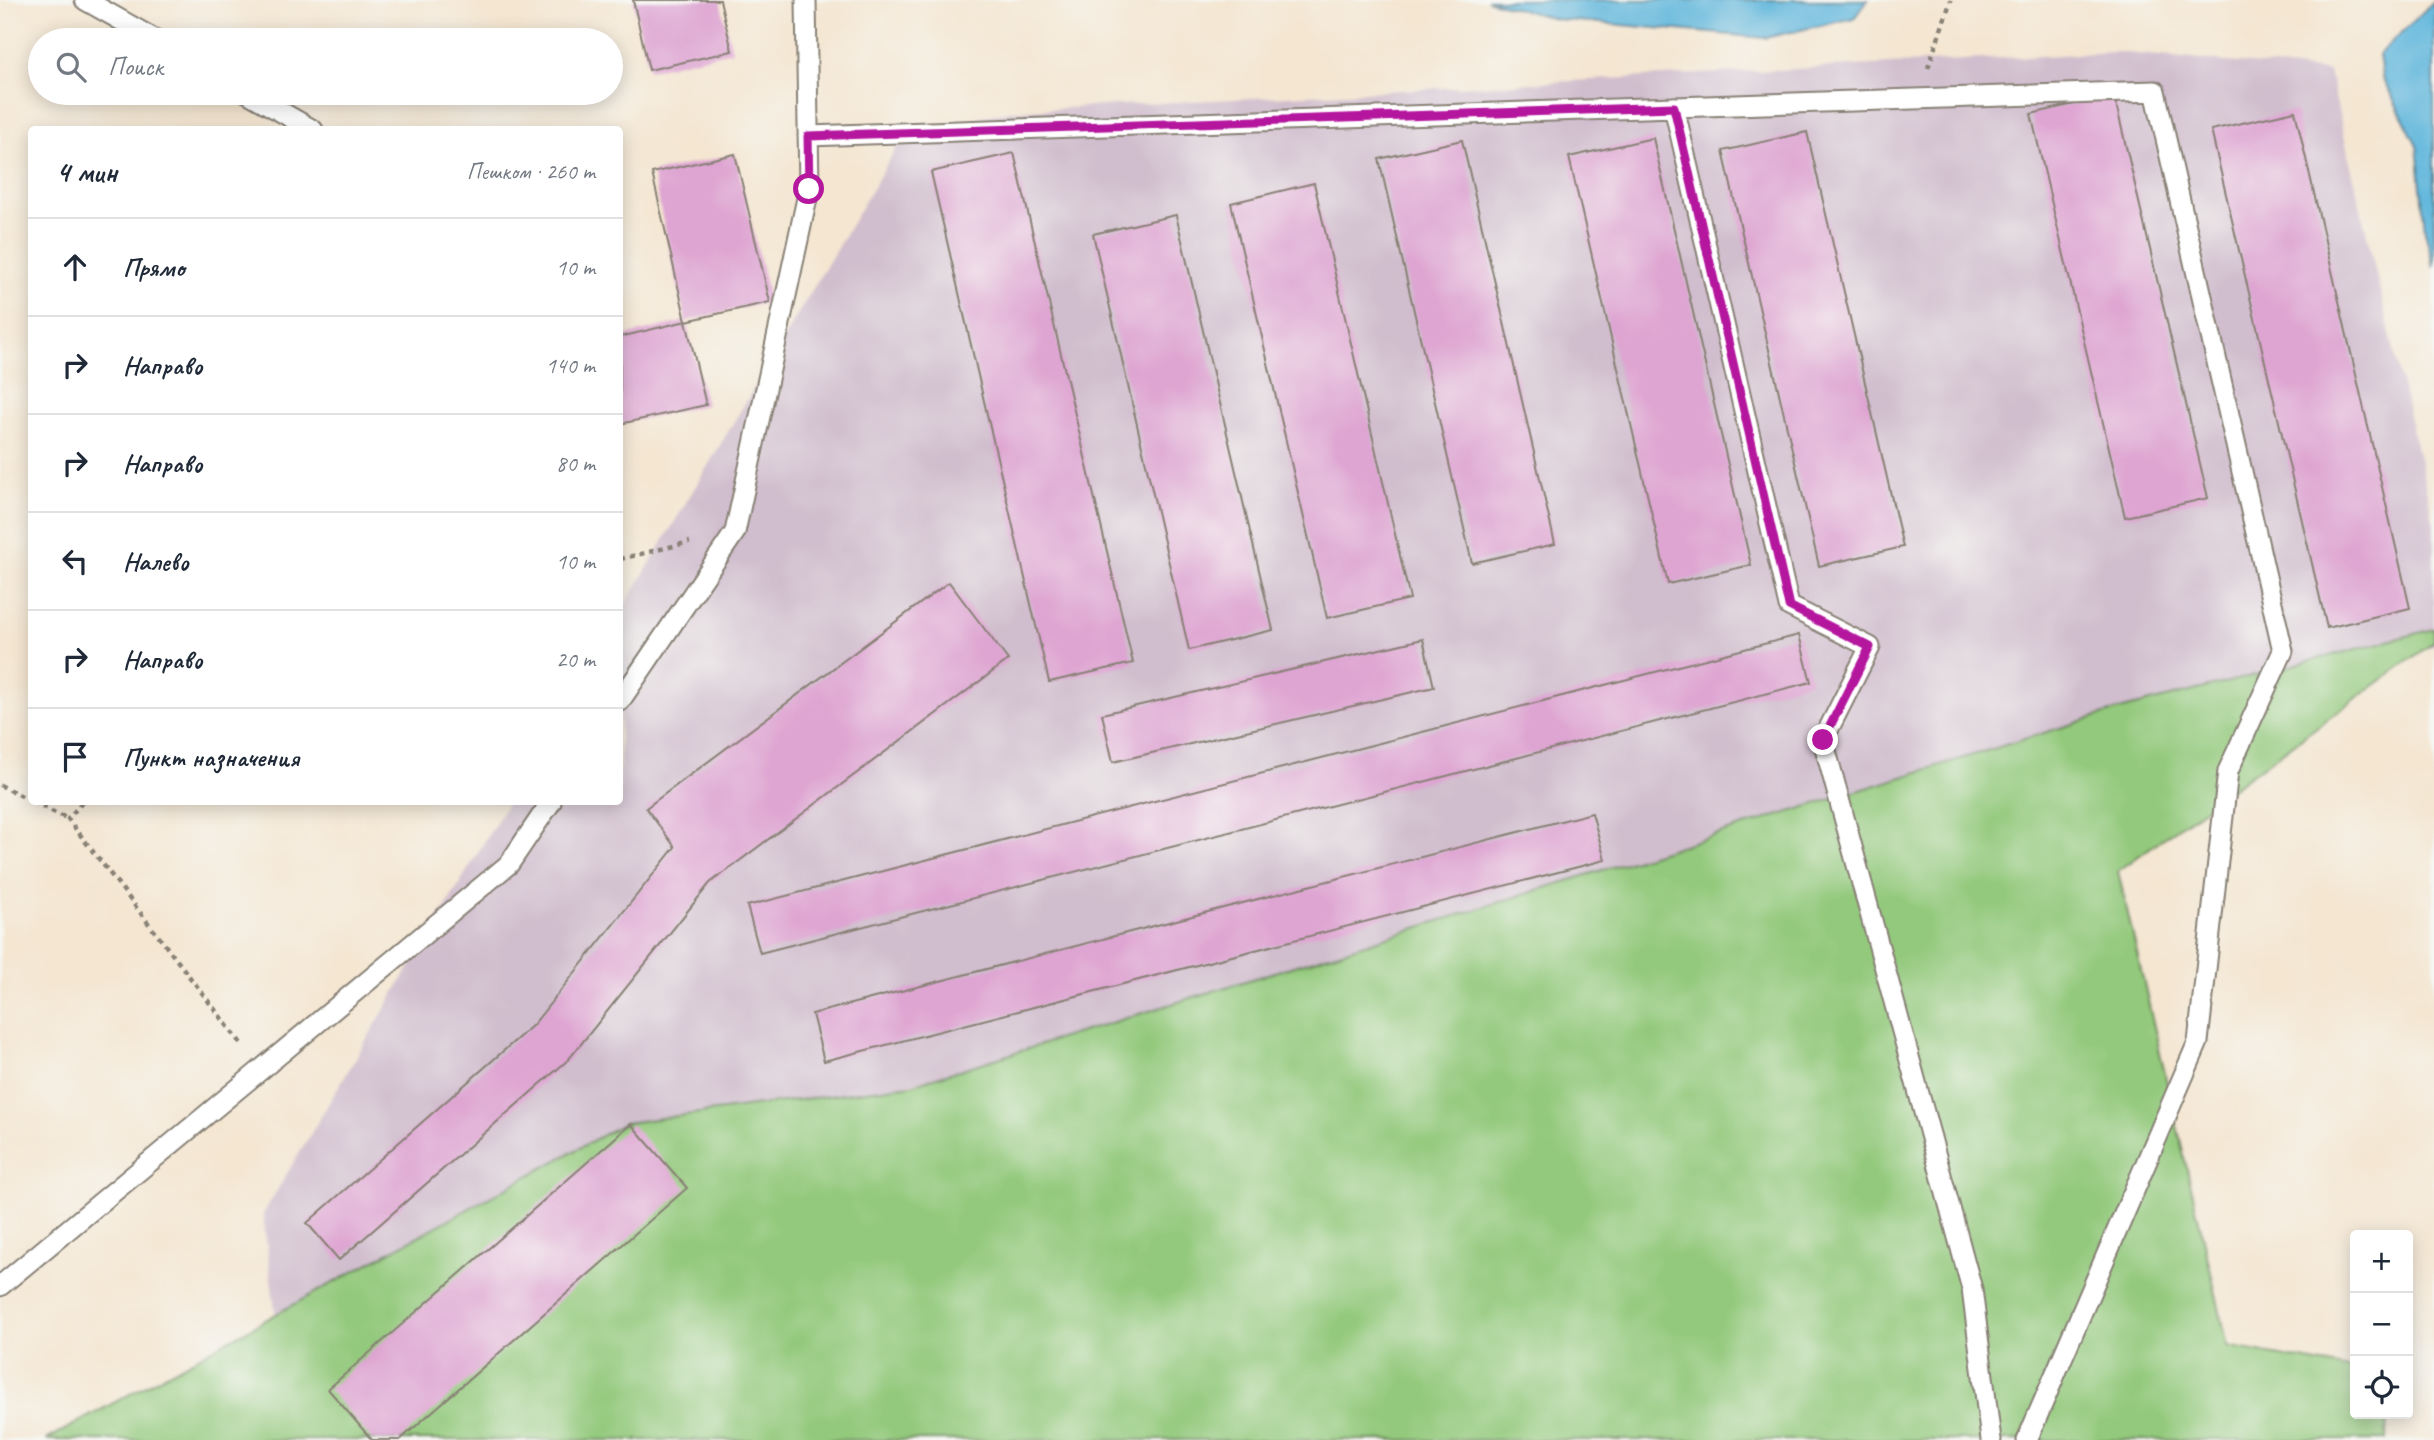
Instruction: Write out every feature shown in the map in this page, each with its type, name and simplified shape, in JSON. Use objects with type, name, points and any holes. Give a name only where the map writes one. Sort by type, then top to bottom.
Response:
[{"type":"lane","points":[[85,0],[135,28]]},
{"type":"lane","points":[[623,697],[735,532],[809,189],[806,0]]},
{"type":"lane","points":[[808,136],[2155,91],[2283,651],[2228,771],[2198,1042],[2027,1440]]},
{"type":"lane","points":[[269,105],[306,126]]},
{"type":"lane","points":[[1674,107],[1789,606],[1870,647],[1823,740],[1972,1289],[1991,1440]]},
{"type":"lane","points":[[0,1286],[509,864],[549,805]]},
{"type":"path","points":[[1917,98],[1951,0]]},
{"type":"path","points":[[623,558],[735,532]]},
{"type":"path","points":[[0,785],[28,799]]},
{"type":"path","points":[[40,805],[68,819],[261,1069]]},
{"type":"path","points":[[68,819],[80,805]]},
{"type":"shaded area","points":[[2115,52],[2329,71],[2434,523],[2434,646],[1616,902],[845,1100],[287,1408],[263,1214],[506,805],[623,805],[623,609],[904,135],[1009,111]]},
{"type":"green space","points":[[2434,629],[2434,642],[2118,871],[2228,1346],[2350,1369],[2350,1419],[2387,1419],[2386,1440],[46,1440],[625,1123],[911,1085],[2108,713]]},
{"type":"water","points":[[1487,0],[1868,0],[1854,18],[1765,38],[1555,19]]},
{"type":"water","points":[[2434,1],[2434,268],[2425,231],[2417,145],[2382,77],[2379,54]]},
{"type":"building","points":[[633,0],[720,0],[732,51],[649,70]]},
{"type":"building","points":[[2114,95],[2208,498],[2125,517],[2031,114]]},
{"type":"building","points":[[2295,111],[2410,608],[2327,628],[2211,130]]},
{"type":"building","points":[[1807,132],[1903,547],[1819,566],[1723,151]]},
{"type":"building","points":[[1653,138],[1751,565],[1668,584],[1569,157]]},
{"type":"building","points":[[1462,140],[1555,544],[1472,563],[1379,159]]},
{"type":"building","points":[[1014,153],[1133,663],[1049,682],[931,172]]},
{"type":"building","points":[[735,154],[770,302],[686,321],[652,173]]},
{"type":"building","points":[[1314,183],[1410,599],[1327,618],[1231,203]]},
{"type":"building","points":[[1176,215],[1273,630],[1189,650],[1093,234]]},
{"type":"building","points":[[686,321],[706,405],[623,423],[623,336]]},
{"type":"building","points":[[949,582],[1008,660],[710,883],[569,1059],[339,1260],[307,1223],[533,1025],[675,847],[646,808]]},
{"type":"building","points":[[1799,635],[1811,682],[760,953],[747,906]]},
{"type":"building","points":[[1423,639],[1434,687],[1113,762],[1102,714]]},
{"type":"building","points":[[1592,813],[1605,860],[824,1061],[812,1014]]},
{"type":"building","points":[[631,1124],[687,1188],[400,1440],[372,1440],[328,1389]]},
{"type":"route","points":[[809,189],[808,136],[1674,107],[1789,606],[1870,647],[1823,740]]}]
